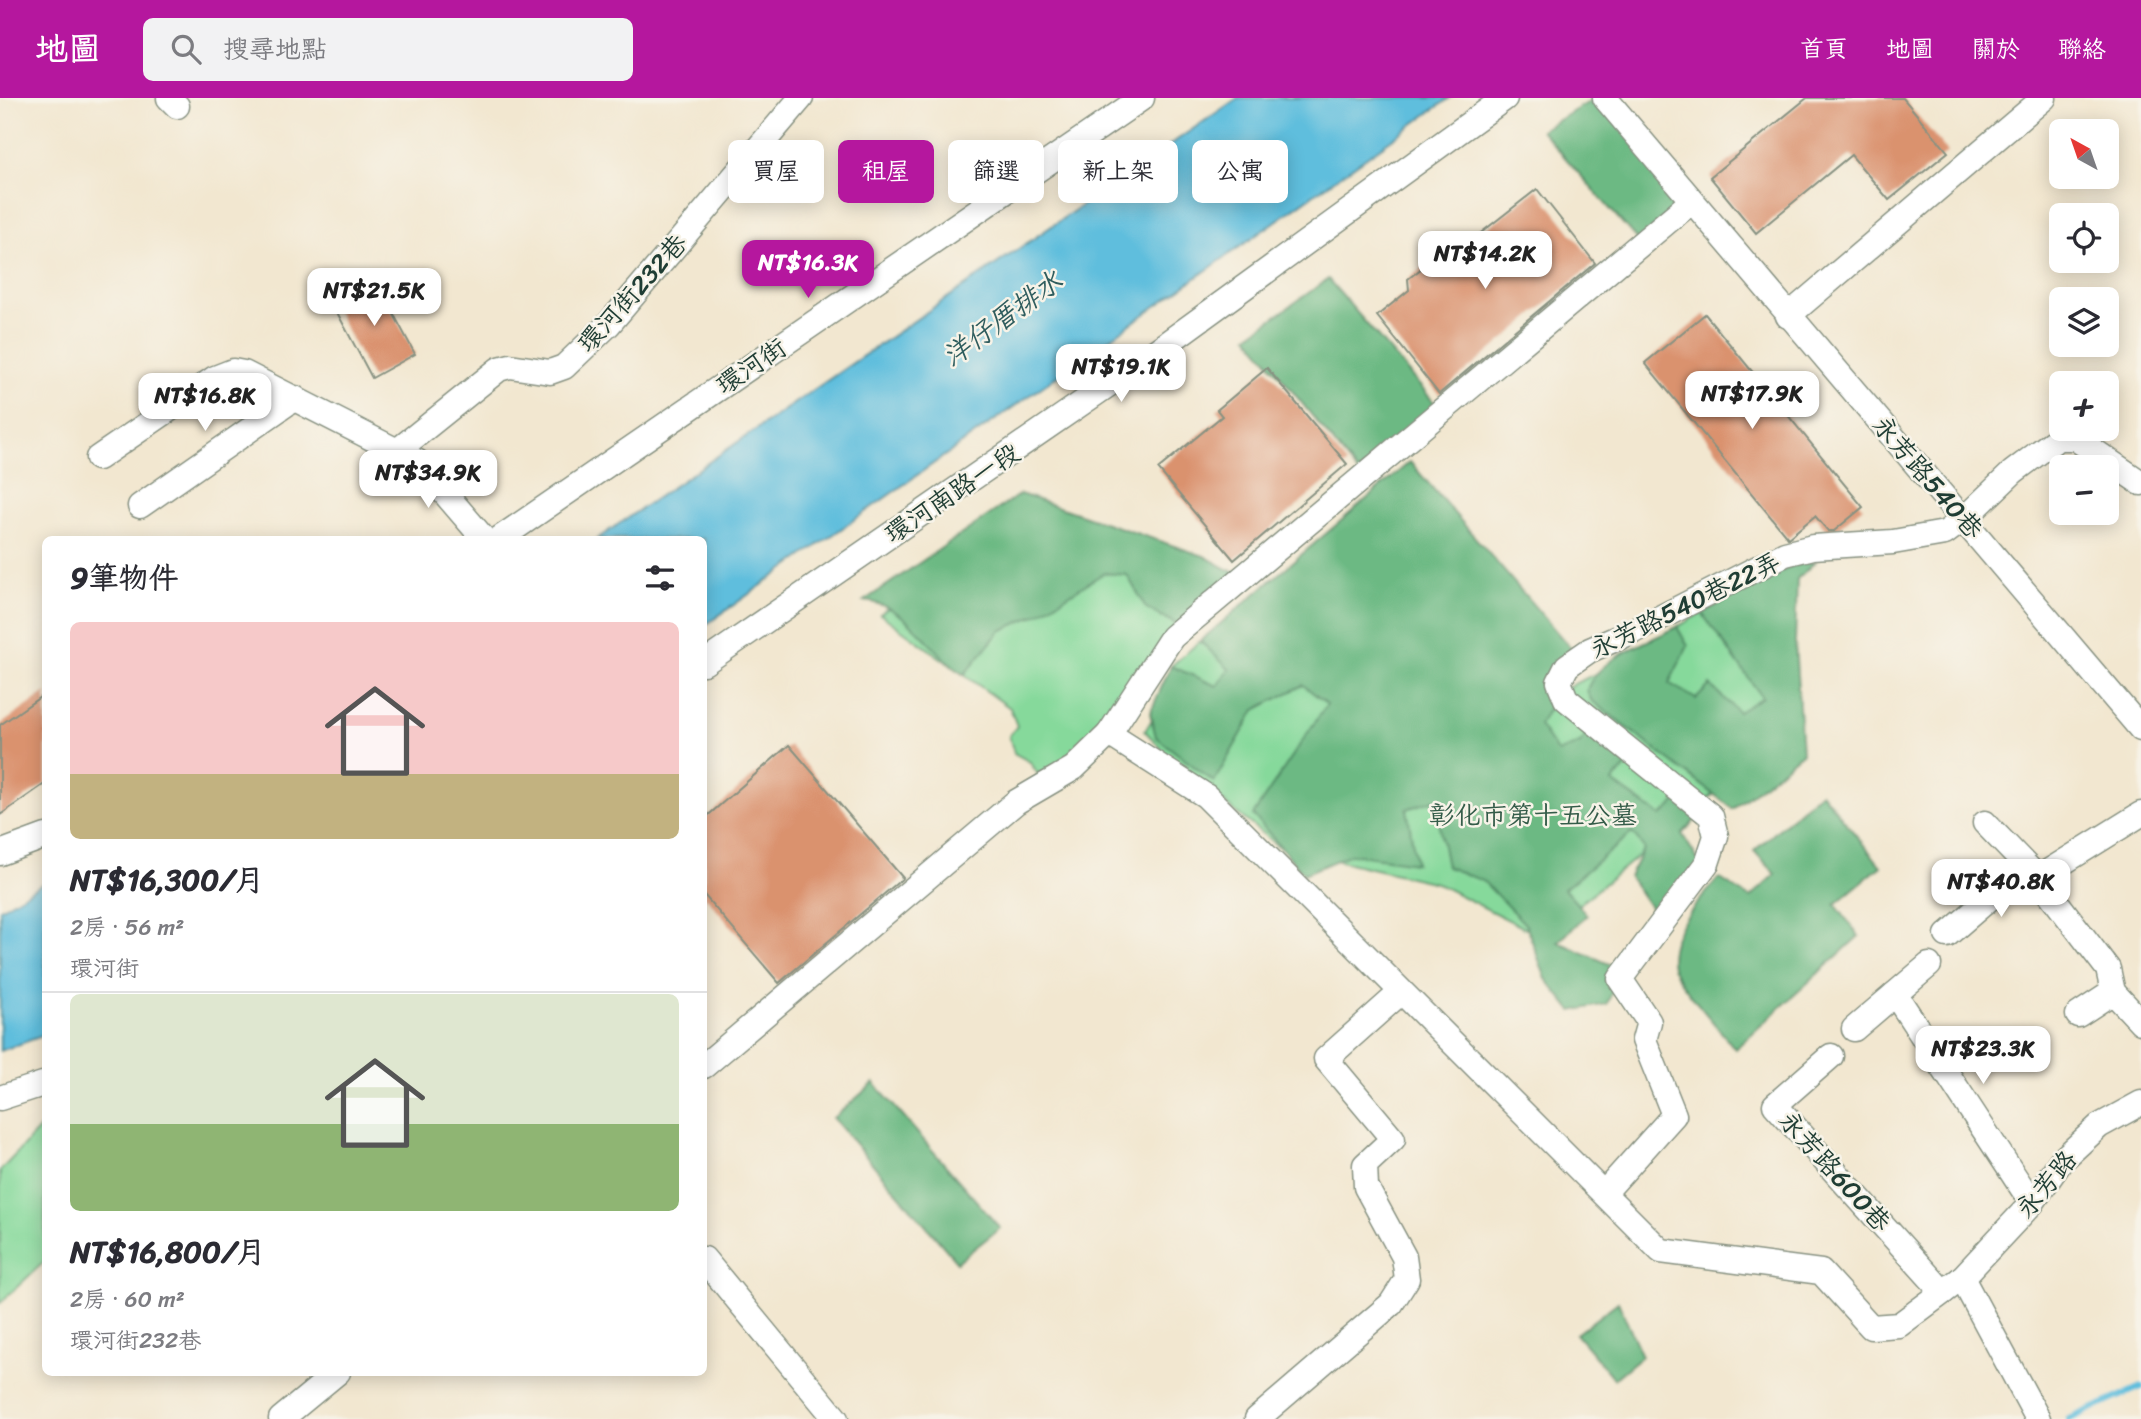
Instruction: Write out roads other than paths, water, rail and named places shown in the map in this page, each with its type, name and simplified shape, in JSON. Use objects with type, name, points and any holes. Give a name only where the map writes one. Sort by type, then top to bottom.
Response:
[{"type":"street","name":"環河街232巷","points":[[397,451],[499,369],[510,366],[550,372],[564,367],[609,324],[801,98]]},
{"type":"street","name":"環河街","points":[[503,536],[1142,98]]},
{"type":"street","name":"環河南路一段","points":[[707,661],[1126,373],[1506,98]]},
{"type":"street","name":"永芳路540巷","points":[[1605,98],[1788,316],[1965,518],[2141,729]]},
{"type":"street","points":[[1788,316],[2044,98]]},
{"type":"street","points":[[707,1063],[1016,802],[1074,768],[1109,734],[1172,637],[1692,201]]},
{"type":"street","points":[[98,458],[215,378],[233,370],[295,398],[418,463],[481,536]]},
{"type":"street","points":[[140,506],[295,398]]},
{"type":"street","name":"永芳路540巷22弄","points":[[1604,1194],[1674,1115],[1643,1040],[1649,1022],[1620,979],[1707,863],[1716,836],[1711,816],[1566,699],[1559,682],[1567,666],[1590,650],[1636,630],[1785,554],[1813,547],[1893,542],[1945,533],[1965,518],[2013,472],[2058,438],[2074,438],[2139,479]]},
{"type":"street","points":[[1109,734],[1206,796],[1400,993],[1604,1194]]},
{"type":"street","points":[[1947,935],[2031,873],[2141,814]]},
{"type":"street","points":[[1985,822],[2031,873],[2108,970],[2113,992],[2141,1022]]},
{"type":"street","points":[[0,853],[42,837]]},
{"type":"street","points":[[1854,1029],[1929,965]]},
{"type":"street","points":[[2078,1015],[2113,992]]},
{"type":"street","points":[[1256,1419],[1391,1304],[1407,1279],[1404,1257],[1366,1187],[1365,1165],[1393,1139],[1326,1059],[1400,993]]},
{"type":"street","points":[[1895,994],[2032,1203]]},
{"type":"street","name":"永芳路600巷","points":[[1831,1056],[1775,1105],[1953,1285]]},
{"type":"street","points":[[0,1098],[42,1084]]},
{"type":"street","name":"永芳路","points":[[1604,1194],[1661,1251],[1821,1272],[1871,1327],[1899,1325],[1953,1285],[2032,1203],[2061,1161],[2099,1126],[2141,1103]]},
{"type":"street","points":[[707,1263],[836,1419]]},
{"type":"street","points":[[1953,1285],[2038,1419]]},
{"type":"street","points":[[281,1419],[333,1376]]},
{"type":"water","name":"洋仔厝排水","points":[[1238,98],[1450,98],[707,624],[707,536],[601,536],[1085,203],[1178,203],[1177,140]]},
{"type":"water","points":[[42,884],[42,1036],[0,1051],[0,909]]},
{"type":"waterway","points":[[2069,1419],[2141,1387]]},
{"type":"park label","name":"彰化市第十五公墓","points":[[1533,815]]}]
